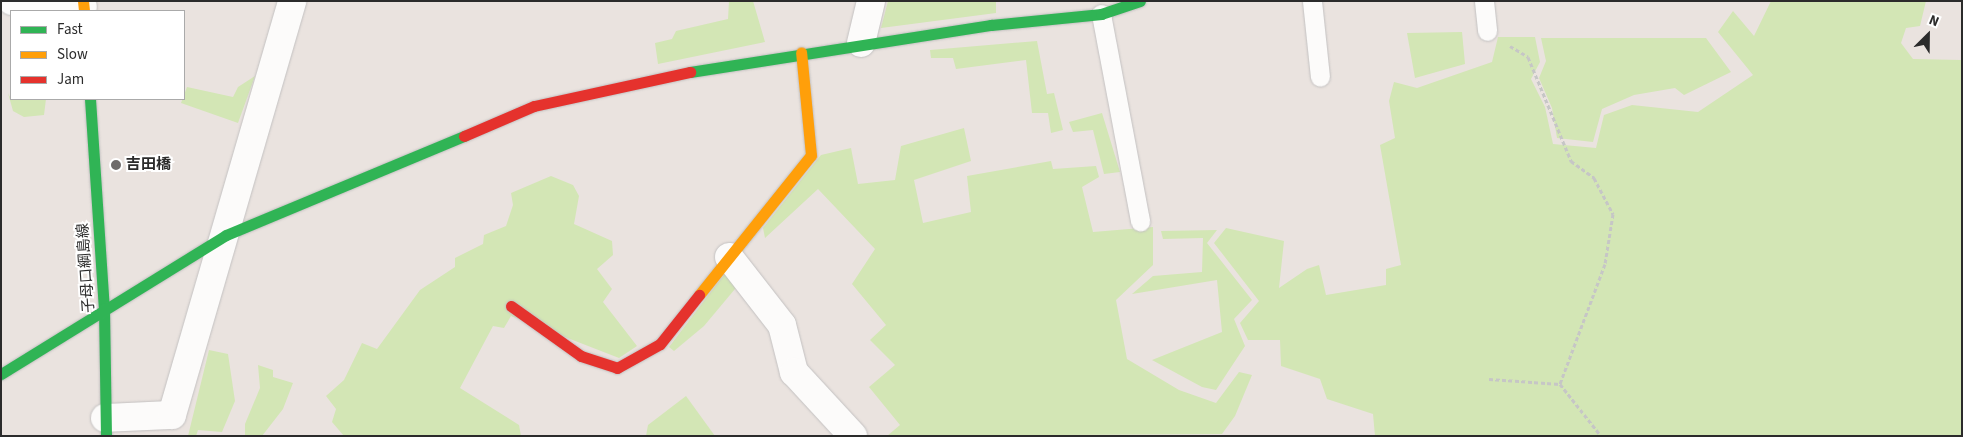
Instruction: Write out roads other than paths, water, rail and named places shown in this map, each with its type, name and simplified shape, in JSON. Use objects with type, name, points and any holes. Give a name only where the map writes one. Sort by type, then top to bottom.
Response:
[{"type":"street","points":[[12,1],[83,6]]},
{"type":"street","points":[[106,427],[172,415],[292,1]]},
{"type":"street","points":[[861,43],[871,1]]},
{"type":"street","points":[[1,374],[104,308],[226,234],[534,106],[736,62],[861,43],[1101,14],[1140,1]]},
{"type":"street","points":[[511,306],[581,356],[616,368],[660,344],[811,154],[801,52]]},
{"type":"street","name":"子母口綱島線","points":[[90,100],[104,308],[106,427]]},
{"type":"street","points":[[729,257],[782,325],[794,372],[853,436]]},
{"type":"lane","points":[[1312,1],[1320,77]]},
{"type":"lane","points":[[1484,1],[1487,31]]},
{"type":"lane","points":[[1101,14],[1140,221]]},
{"type":"place","name":"吉田橋","points":[[116,165]]}]
